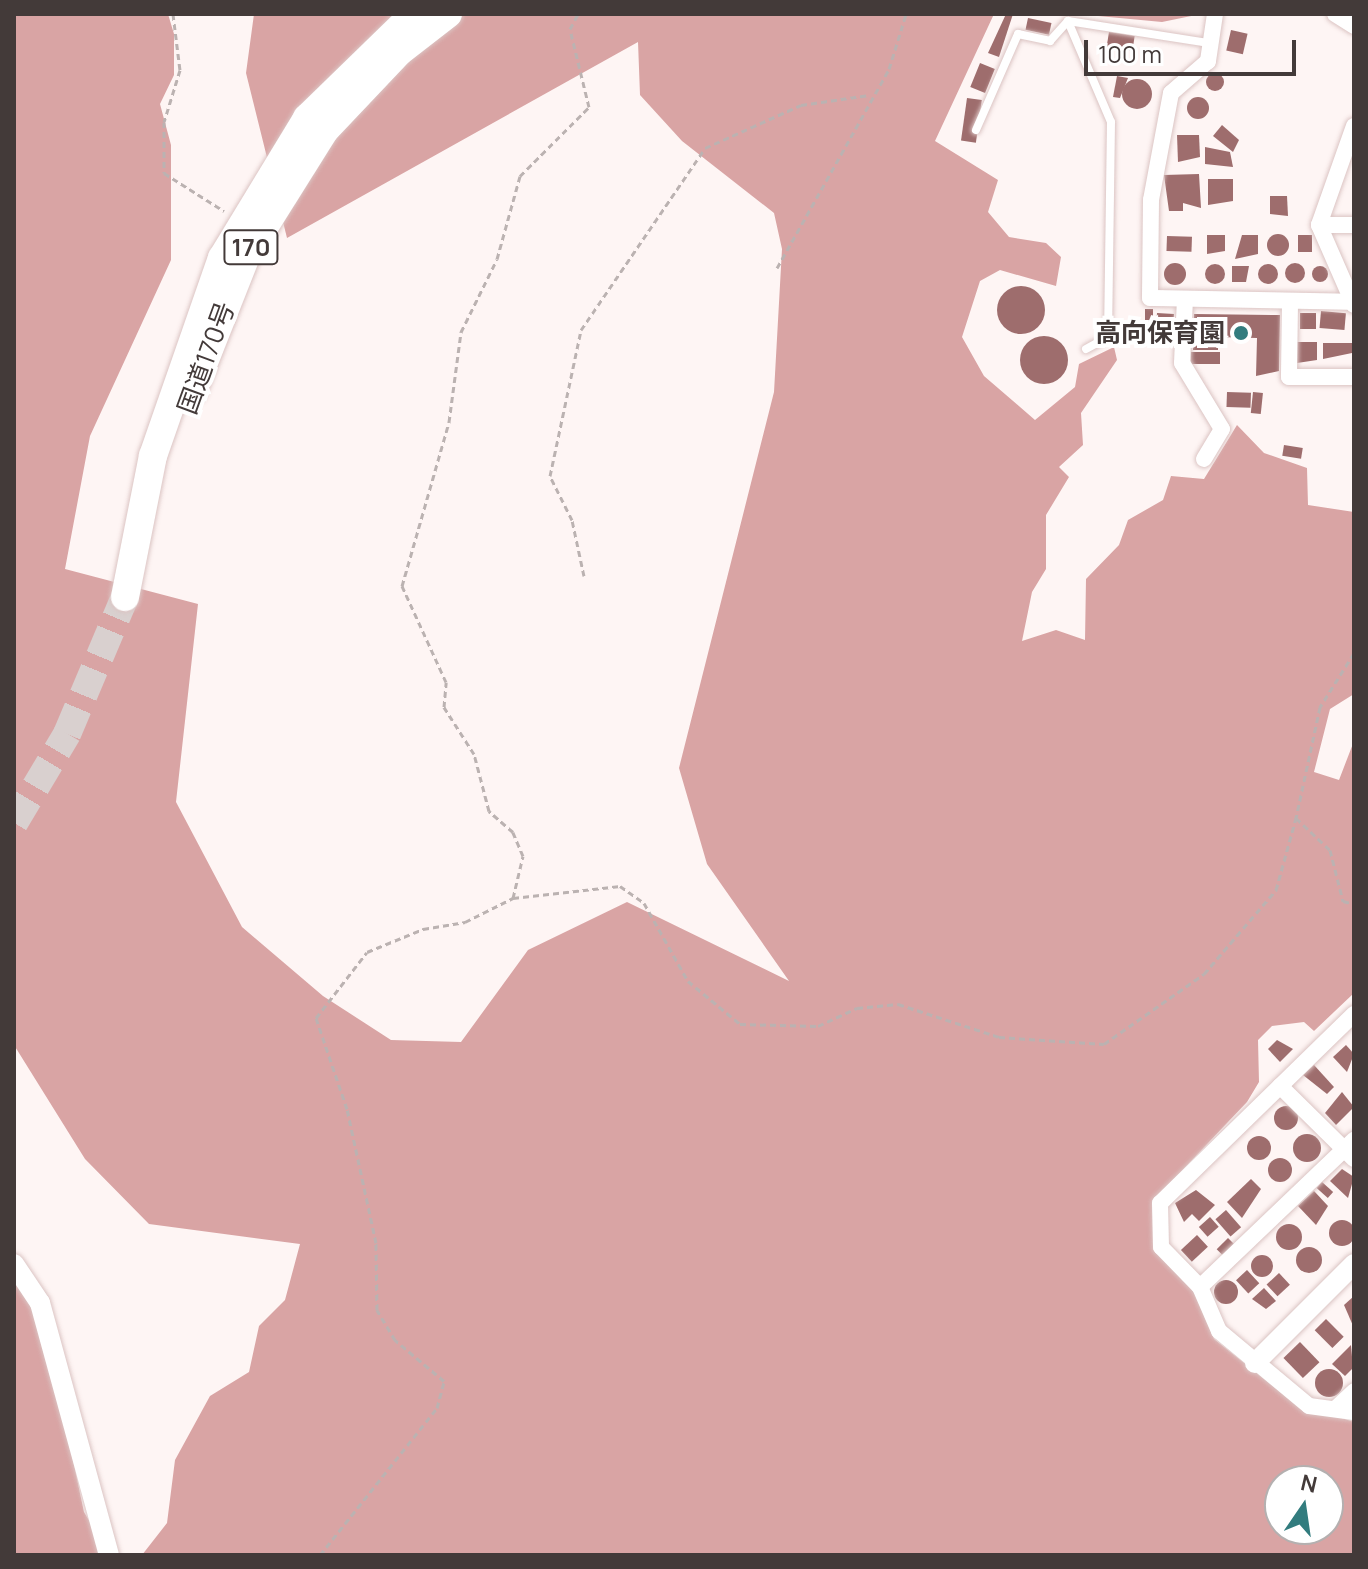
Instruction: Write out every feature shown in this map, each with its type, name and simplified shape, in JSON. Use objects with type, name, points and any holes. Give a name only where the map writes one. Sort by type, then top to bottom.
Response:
[{"type":"highway","name":"国道170号","points":[[125,597],[141,534],[153,456],[177,378],[247,211],[307,118],[414,14]]},
{"type":"highway","name":"国道170号","points":[[141,534],[221,313],[268,217],[325,130],[399,52],[448,14]]},
{"type":"street","points":[[1215,14],[1208,61],[1171,93],[1151,200],[1150,298],[1353,303],[1319,225],[1350,148],[1354,126]]},
{"type":"street","points":[[1335,14],[1354,26]]},
{"type":"street","points":[[1319,225],[1354,225]]},
{"type":"street","points":[[1185,299],[1182,363],[1222,429],[1204,459]]},
{"type":"street","points":[[1290,303],[1289,377],[1354,377]]},
{"type":"street","points":[[1354,1014],[1160,1203],[1161,1247],[1200,1287],[1219,1331],[1309,1406],[1354,1412]]},
{"type":"street","points":[[1200,1287],[1351,1149],[1280,1086]]},
{"type":"street","points":[[14,1264],[40,1303],[109,1555]]},
{"type":"street","points":[[1255,1363],[1354,1264]]},
{"type":"street","points":[[1335,1409],[1354,1391]]},
{"type":"lane","points":[[1068,21],[1209,43]]},
{"type":"lane","points":[[976,130],[1018,34],[1050,41],[1068,21]]},
{"type":"lane","points":[[1068,21],[1111,122],[1108,337],[1086,349]]},
{"type":"path","points":[[173,14],[180,70],[164,122],[164,173],[224,211]]},
{"type":"path","points":[[513,898],[523,856],[513,832],[489,811],[474,754],[444,707],[446,682],[402,586],[449,422],[461,332],[497,259],[520,176],[589,107],[570,29],[578,14]]},
{"type":"path","points":[[777,268],[869,95],[897,53],[906,14]]},
{"type":"path","points":[[584,576],[572,520],[550,476],[581,330],[705,148],[801,105],[869,95]]},
{"type":"path","points":[[320,1555],[437,1408],[444,1381],[395,1340],[377,1310],[376,1243],[347,1109],[316,1018],[367,952],[423,929],[465,922],[513,898],[590,887],[635,894],[688,981],[740,1024],[818,1026],[857,1008],[898,1004],[999,1037],[1104,1044],[1204,974],[1276,890],[1296,818],[1320,707],[1354,653]]},
{"type":"path","points":[[1296,818],[1330,850],[1343,901],[1354,904]]},
{"type":"shaded area","points":[[14,14],[168,14],[174,34],[174,75],[160,104],[171,145],[171,260],[90,436],[65,569],[198,604],[176,802],[242,927],[323,996],[391,1040],[461,1042],[528,950],[627,902],[789,981],[707,864],[679,768],[774,392],[782,249],[774,213],[682,141],[640,95],[638,42],[287,238],[246,73],[254,14],[994,14],[935,141],[998,180],[988,212],[1009,237],[1046,243],[1061,257],[1056,286],[1000,270],[980,281],[962,337],[984,376],[1035,420],[1075,387],[1079,364],[1114,347],[1117,360],[1081,413],[1083,445],[1059,467],[1069,477],[1046,515],[1046,569],[1032,592],[1022,641],[1056,630],[1085,640],[1086,579],[1119,545],[1128,520],[1163,500],[1171,476],[1204,479],[1237,425],[1264,453],[1307,468],[1308,505],[1354,512],[1354,694],[1330,709],[1314,772],[1339,780],[1354,741],[1354,993],[1314,1031],[1304,1022],[1272,1026],[1258,1040],[1259,1082],[1247,1102],[1152,1202],[1156,1250],[1194,1292],[1214,1339],[1294,1403],[1354,1422],[1354,1555],[142,1555],[167,1523],[175,1460],[210,1396],[249,1372],[259,1326],[285,1300],[300,1244],[149,1224],[85,1159],[14,1045]]},
{"type":"shaded area","points":[[1077,14],[1201,14],[1162,22]]},
{"type":"shaded area","points":[[14,1282],[42,1315],[84,1512],[109,1555],[14,1555]]},
{"type":"building","points":[[1006,14],[1013,14],[999,57],[988,53]]},
{"type":"building","points":[[1028,18],[1051,23],[1049,35],[1026,30]]},
{"type":"building","points":[[1231,30],[1248,34],[1243,54],[1226,50]]},
{"type":"building","points":[[1109,32],[1135,36],[1132,51],[1107,47]]},
{"type":"building","points":[[980,63],[995,69],[985,93],[970,87]]},
{"type":"building","points":[[1211,73],[1219,73],[1224,82],[1222,89],[1211,91],[1206,86],[1206,78]]},
{"type":"building","points":[[1117,76],[1128,78],[1120,98],[1113,97]]},
{"type":"building","points":[[1137,79],[1147,84],[1152,94],[1147,104],[1137,109],[1127,104],[1122,94],[1127,84]]},
{"type":"building","points":[[1198,97],[1209,108],[1198,119],[1187,108]]},
{"type":"building","points":[[967,98],[982,100],[976,143],[961,141]]},
{"type":"building","points":[[1222,125],[1239,140],[1233,152],[1213,136]]},
{"type":"building","points":[[1177,135],[1199,135],[1200,157],[1178,162]]},
{"type":"building","points":[[1205,147],[1230,152],[1233,167],[1205,164]]},
{"type":"building","points":[[1199,174],[1201,208],[1183,203],[1183,211],[1169,211],[1164,175]]},
{"type":"building","points":[[1208,179],[1233,179],[1233,201],[1208,205]]},
{"type":"building","points":[[1270,196],[1287,196],[1288,216],[1270,214]]},
{"type":"building","points":[[1278,234],[1286,237],[1289,245],[1286,253],[1278,256],[1270,253],[1267,245],[1270,237]]},
{"type":"building","points":[[1207,235],[1225,235],[1225,251],[1207,254]]},
{"type":"building","points":[[1242,235],[1258,235],[1258,254],[1235,259]]},
{"type":"building","points":[[1298,235],[1312,235],[1312,252],[1298,252]]},
{"type":"building","points":[[1167,236],[1192,237],[1191,252],[1166,251]]},
{"type":"building","points":[[1175,263],[1183,266],[1186,274],[1183,282],[1175,285],[1167,282],[1164,274],[1167,266]]},
{"type":"building","points":[[1291,263],[1299,263],[1305,273],[1299,283],[1291,283],[1285,277],[1285,269]]},
{"type":"building","points":[[1215,264],[1222,267],[1225,274],[1222,281],[1215,284],[1208,281],[1205,274],[1208,267]]},
{"type":"building","points":[[1264,264],[1272,264],[1278,274],[1272,284],[1264,284],[1258,278],[1258,270]]},
{"type":"building","points":[[1232,266],[1249,266],[1246,282],[1232,282]]},
{"type":"building","points":[[1317,266],[1323,266],[1328,274],[1326,280],[1317,282],[1312,277],[1312,271]]},
{"type":"building","points":[[1021,286],[1038,293],[1045,310],[1038,327],[1021,334],[1004,327],[997,310],[1004,293]]},
{"type":"building","points":[[1145,309],[1153,309],[1153,325],[1145,325]]},
{"type":"building","points":[[1321,311],[1346,313],[1344,330],[1320,328]]},
{"type":"building","points":[[1157,313],[1174,314],[1173,338],[1156,337]]},
{"type":"building","points":[[1300,313],[1316,313],[1316,329],[1300,329]]},
{"type":"building","points":[[1194,314],[1280,315],[1279,371],[1256,376],[1257,338],[1218,337],[1218,350],[1193,350]]},
{"type":"building","points":[[1044,336],[1061,343],[1068,360],[1061,377],[1044,384],[1027,377],[1020,360],[1027,343]]},
{"type":"building","points":[[1297,342],[1317,342],[1317,360],[1297,363]]},
{"type":"building","points":[[1323,343],[1352,343],[1352,353],[1323,359]]},
{"type":"building","points":[[1191,352],[1220,352],[1220,364],[1191,364]]},
{"type":"building","points":[[1227,392],[1251,393],[1250,408],[1226,407]]},
{"type":"building","points":[[1253,392],[1263,393],[1261,414],[1251,413]]},
{"type":"building","points":[[1284,445],[1303,448],[1301,459],[1282,456]]},
{"type":"building","points":[[1277,1040],[1293,1049],[1280,1062],[1268,1049]]},
{"type":"building","points":[[1346,1045],[1354,1054],[1347,1072],[1333,1057]]},
{"type":"building","points":[[1314,1065],[1334,1087],[1327,1094],[1303,1075]]},
{"type":"building","points":[[1342,1092],[1354,1107],[1336,1125],[1325,1113]]},
{"type":"building","points":[[1286,1106],[1295,1109],[1298,1118],[1295,1127],[1286,1130],[1277,1127],[1274,1118],[1277,1109]]},
{"type":"building","points":[[1307,1134],[1317,1138],[1321,1148],[1317,1158],[1307,1162],[1297,1158],[1293,1148],[1297,1138]]},
{"type":"building","points":[[1259,1136],[1268,1139],[1271,1148],[1268,1157],[1259,1160],[1250,1157],[1247,1148],[1250,1139]]},
{"type":"building","points":[[1275,1158],[1285,1158],[1292,1165],[1292,1175],[1285,1182],[1275,1182],[1268,1175],[1268,1165]]},
{"type":"building","points":[[1342,1169],[1354,1177],[1348,1198],[1330,1181]]},
{"type":"building","points":[[1251,1179],[1261,1189],[1242,1218],[1227,1202]]},
{"type":"building","points":[[1322,1182],[1333,1192],[1328,1198],[1317,1188]]},
{"type":"building","points":[[1196,1190],[1215,1205],[1199,1221],[1192,1214],[1184,1222],[1175,1203]]},
{"type":"building","points":[[1314,1191],[1328,1206],[1316,1225],[1298,1206]]},
{"type":"building","points":[[1226,1210],[1241,1227],[1231,1237],[1215,1219]]},
{"type":"building","points":[[1210,1217],[1219,1227],[1208,1237],[1199,1227]]},
{"type":"building","points":[[1342,1220],[1351,1224],[1355,1233],[1351,1242],[1342,1246],[1333,1242],[1329,1233],[1333,1224]]},
{"type":"building","points":[[1289,1224],[1298,1228],[1302,1237],[1298,1246],[1289,1250],[1280,1246],[1276,1237],[1280,1228]]},
{"type":"building","points":[[1197,1235],[1208,1247],[1192,1262],[1181,1250]]},
{"type":"building","points":[[1228,1238],[1236,1246],[1224,1257],[1217,1249]]},
{"type":"building","points":[[1309,1247],[1318,1251],[1322,1260],[1318,1269],[1309,1273],[1300,1269],[1296,1260],[1300,1251]]},
{"type":"building","points":[[1262,1255],[1270,1258],[1273,1266],[1270,1274],[1262,1277],[1254,1274],[1251,1266],[1254,1258]]},
{"type":"building","points":[[1247,1270],[1259,1283],[1248,1293],[1236,1280]]},
{"type":"building","points":[[1279,1273],[1290,1285],[1277,1296],[1267,1285]]},
{"type":"building","points":[[1226,1280],[1237,1287],[1238,1292],[1231,1303],[1226,1304],[1215,1297],[1214,1292],[1221,1281]]},
{"type":"building","points":[[1264,1288],[1276,1301],[1266,1309],[1252,1299]]},
{"type":"building","points":[[1354,1296],[1354,1328],[1344,1305]]},
{"type":"building","points":[[1326,1319],[1344,1337],[1332,1348],[1315,1330]]},
{"type":"building","points":[[1300,1342],[1319,1362],[1303,1378],[1283,1358]]},
{"type":"building","points":[[1351,1345],[1353,1368],[1345,1376],[1332,1364]]},
{"type":"building","points":[[1329,1369],[1339,1373],[1343,1383],[1339,1393],[1329,1397],[1319,1393],[1315,1383],[1319,1373]]},
{"type":"tunnel","points":[[14,823],[67,734],[125,597]]},
{"type":"place","name":"高向保育園","points":[[1241,333]]}]
